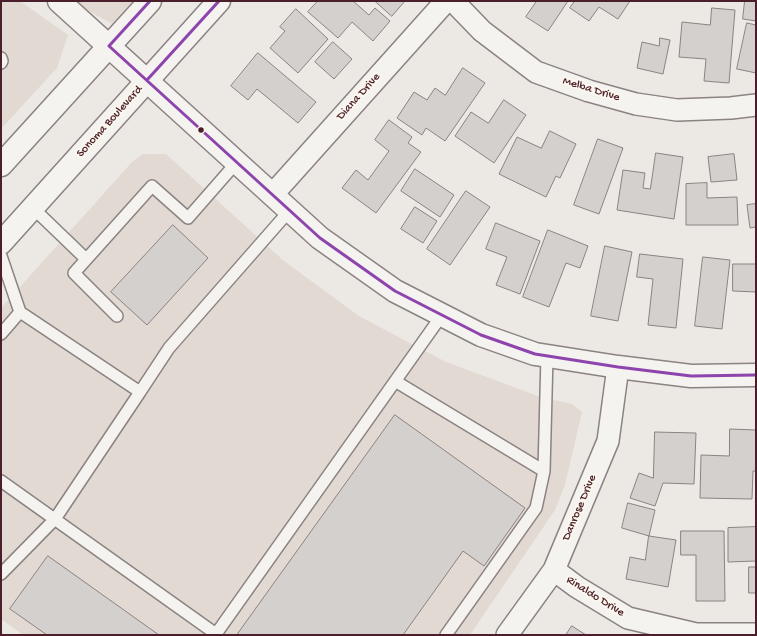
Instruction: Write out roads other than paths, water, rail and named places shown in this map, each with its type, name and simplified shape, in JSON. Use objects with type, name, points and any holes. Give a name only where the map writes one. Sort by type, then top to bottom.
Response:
[{"type":"main road","points":[[59,1],[320,238],[395,291],[481,335],[535,354],[618,367],[690,376],[756,375]]},
{"type":"main road","points":[[1,165],[150,1]]},
{"type":"main road","name":"Sonoma Boulevard","points":[[1,243],[219,1]]},
{"type":"street","name":"Diana Drive","points":[[273,194],[446,1]]},
{"type":"street","name":"Melba Drive","points":[[453,1],[482,31],[536,72],[589,91],[636,104],[677,110],[731,108],[756,105]]},
{"type":"street","name":"Danrose Drive","points":[[507,635],[554,570],[608,442],[618,367]]},
{"type":"street","name":"Rinaldo Drive","points":[[554,570],[577,587],[628,618],[696,634],[756,634]]},
{"type":"lane","points":[[1,58],[1,63]]},
{"type":"lane","points":[[117,316],[74,273],[152,186],[188,218],[237,162]]},
{"type":"lane","points":[[33,208],[86,259]]},
{"type":"lane","points":[[1,574],[55,519],[169,348],[290,210]]},
{"type":"lane","points":[[1,256],[20,312],[140,392]]},
{"type":"lane","points":[[1,334],[20,312]]},
{"type":"lane","points":[[1,481],[216,634],[442,315]]},
{"type":"lane","points":[[446,635],[536,508],[544,472],[547,356]]},
{"type":"lane","points":[[395,381],[544,472]]}]
